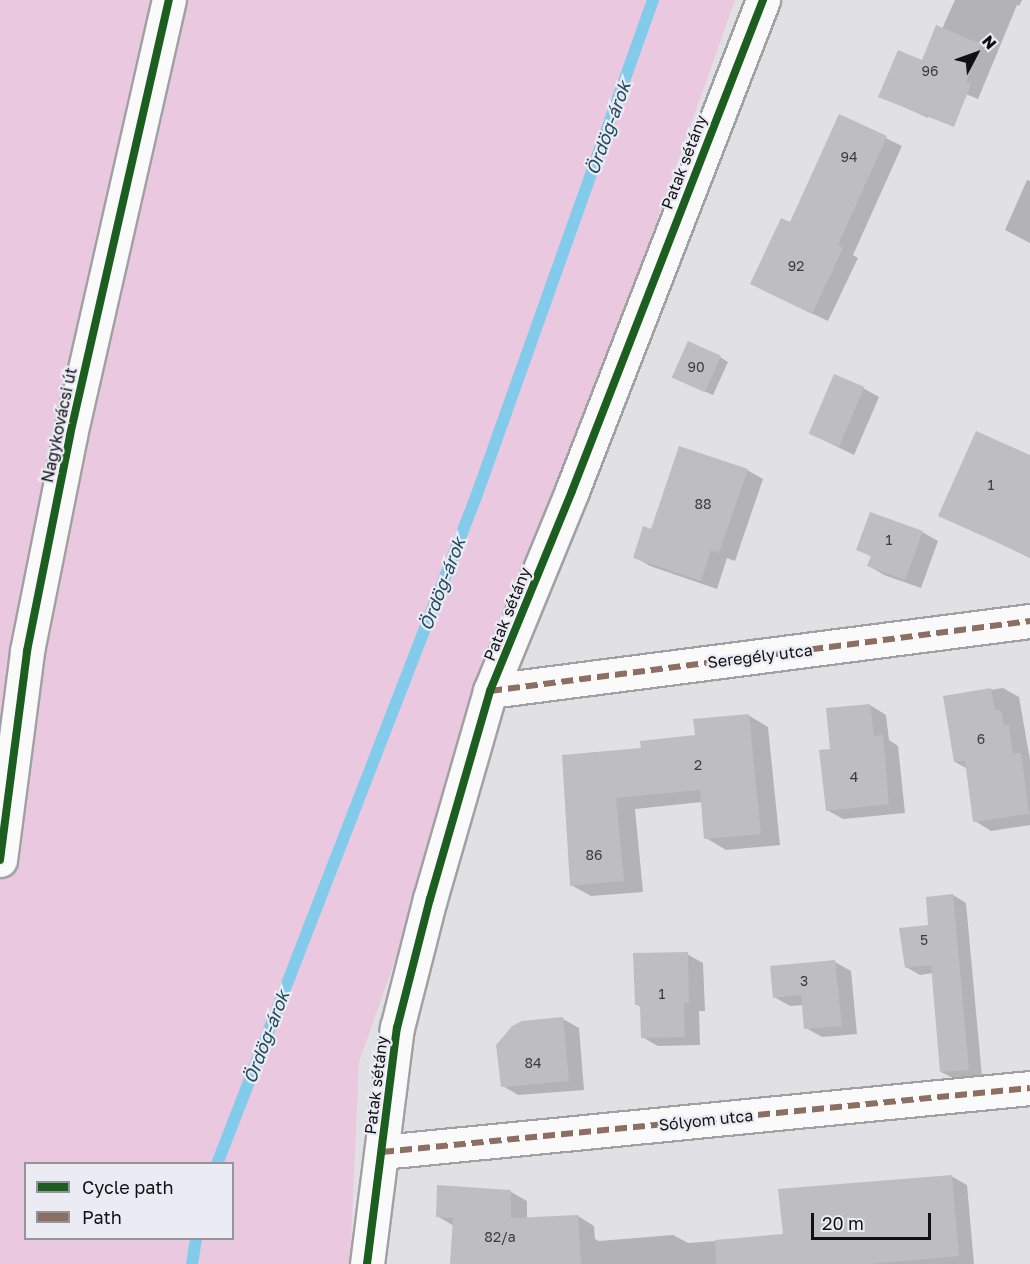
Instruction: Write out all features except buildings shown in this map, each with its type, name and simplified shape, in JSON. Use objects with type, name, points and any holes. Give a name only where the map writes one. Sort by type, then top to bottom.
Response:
[{"type":"street","name":"Nagykovácsi út","points":[[0,860],[27,651],[69,435],[169,0]]},
{"type":"street","name":"Patak sétány","points":[[367,1264],[397,1028],[430,899],[490,691],[572,491],[763,0]]},
{"type":"street","name":"Seregély utca","points":[[490,691],[1030,621]]},
{"type":"street","name":"Sólyom utca","points":[[382,1152],[1030,1088]]},
{"type":"shaded area","points":[[0,0],[735,0],[359,1062],[350,1264],[0,1264]]},
{"type":"waterway","name":"Ördög-árok","points":[[218,1162],[476,497],[653,0]]},
{"type":"waterway","name":"Ördög-árok","points":[[192,1264],[196,1240]]},
{"type":"marked path","points":[[490,691],[1030,621]]},
{"type":"marked path","points":[[382,1152],[1030,1088]]},
{"type":"cycle path","points":[[0,860],[27,651],[70,435],[169,0]]},
{"type":"cycle path","points":[[367,1264],[397,1028],[430,899],[490,691],[572,491],[763,0]]}]
